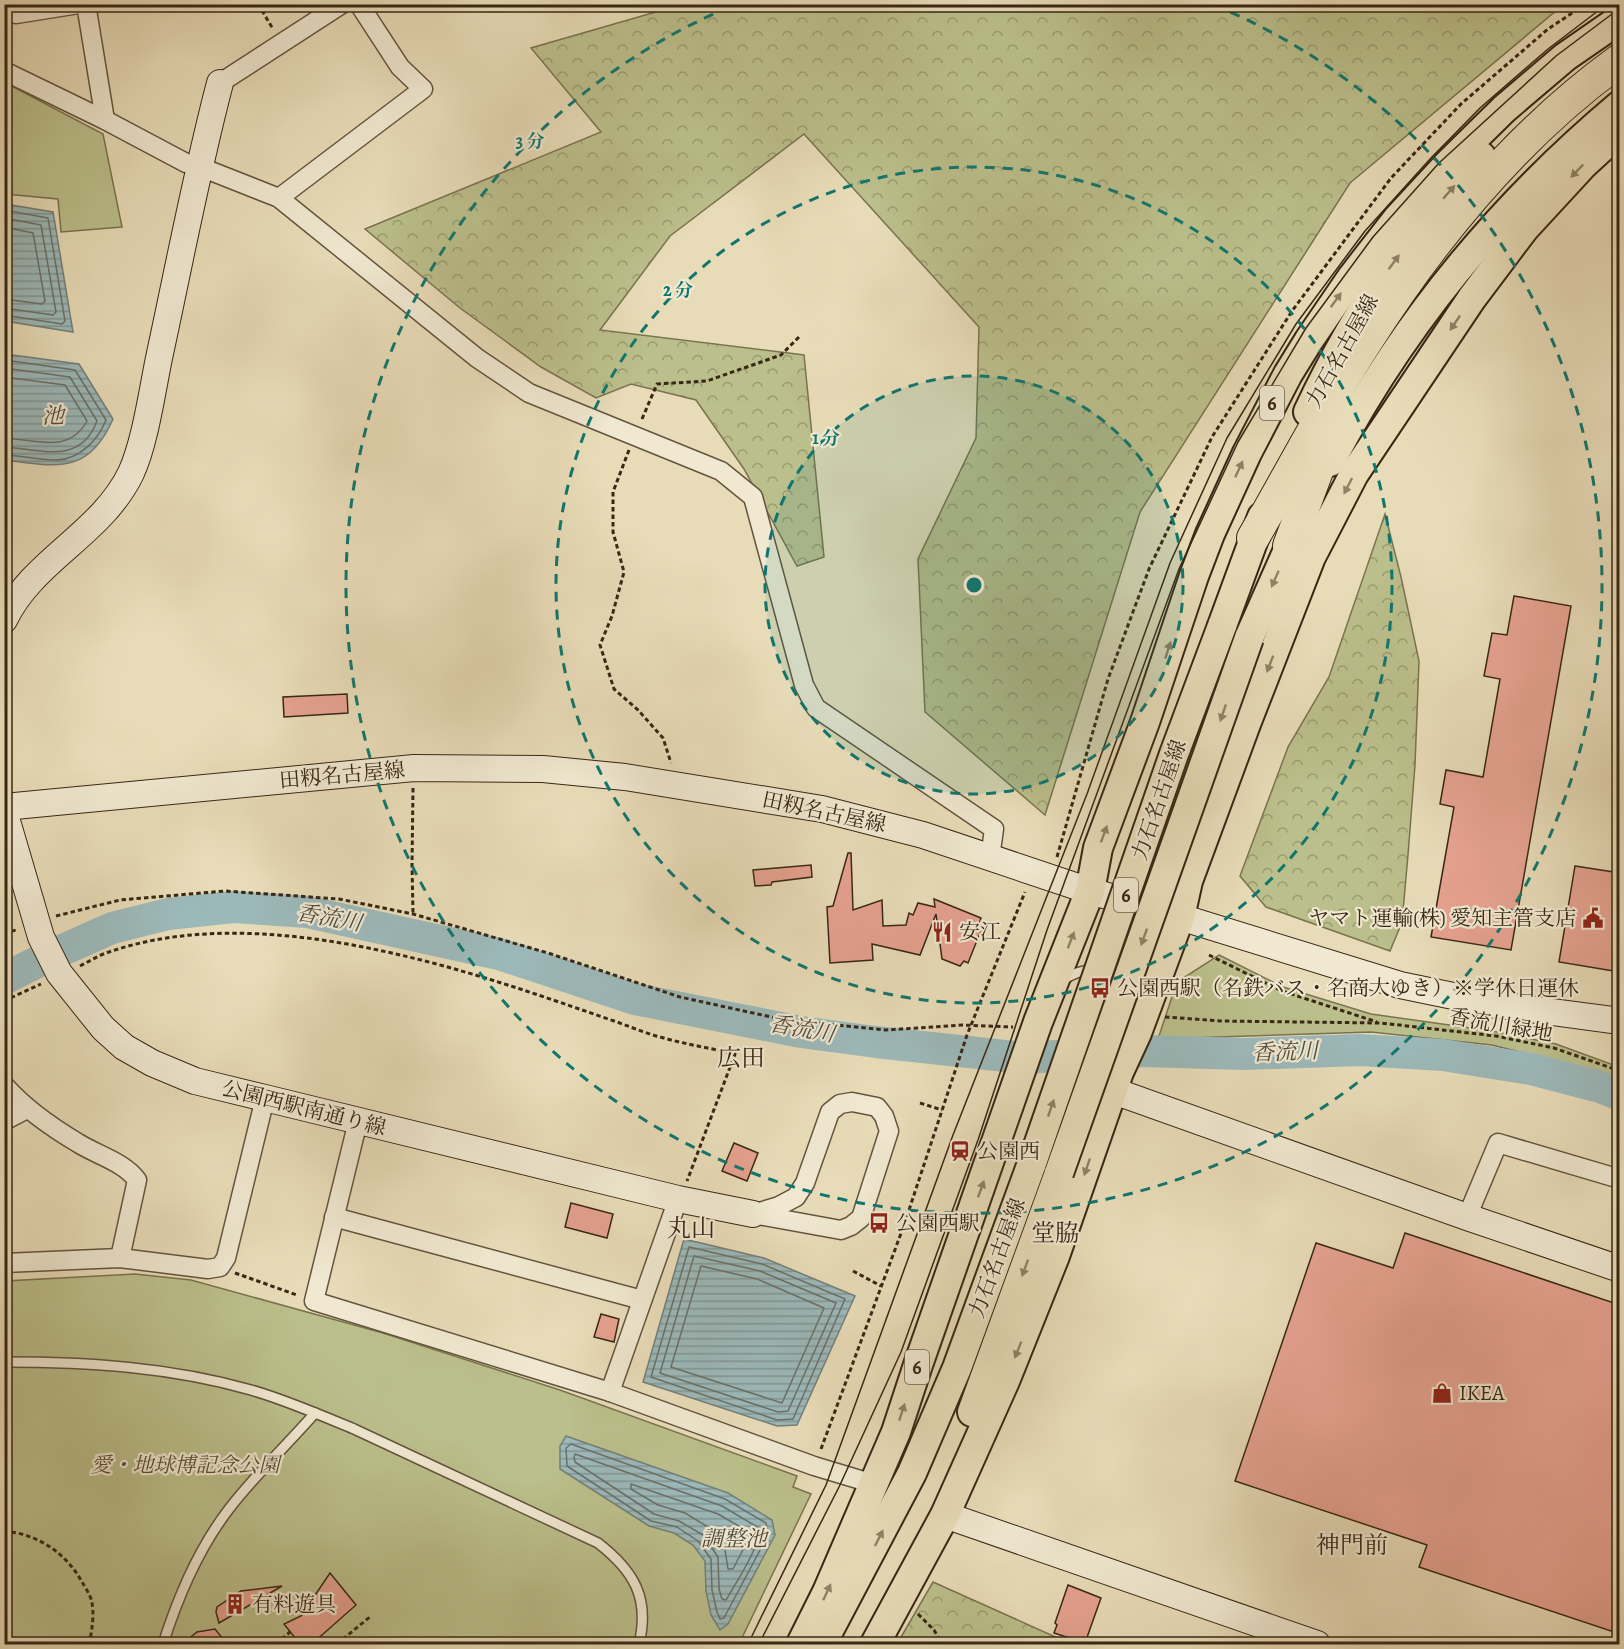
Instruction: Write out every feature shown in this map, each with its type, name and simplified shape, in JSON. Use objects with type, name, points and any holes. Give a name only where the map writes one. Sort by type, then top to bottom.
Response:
[{"type":"highway","points":[[1253,538],[1363,347],[1390,305],[1436,242],[1523,144],[1583,88],[1620,60]]},
{"type":"highway","points":[[1289,546],[1317,471],[1352,401],[1392,334],[1436,269],[1469,225],[1532,156],[1584,107],[1620,78]]},
{"type":"main road","name":"6","points":[[801,1644],[827,1592],[896,1432],[1036,1028],[1090,891],[1098,849],[1210,534],[1247,453],[1288,374],[1352,277],[1421,192],[1475,136],[1533,83],[1592,37],[1620,19]]},
{"type":"main road","name":"力石名古屋線","points":[[820,1644],[876,1544],[916,1462],[957,1368],[1032,1163],[1174,754],[1253,538],[1314,400],[1363,310],[1394,263],[1439,204],[1500,136],[1575,68],[1620,33]]},
{"type":"main road","name":"力石名古屋線","points":[[855,1644],[918,1527],[976,1403],[1249,638],[1322,476],[1362,403],[1449,279],[1478,243],[1529,188],[1620,105]]},
{"type":"main road","points":[[875,1644],[945,1515],[1005,1381],[1056,1256],[1116,1082],[1146,1022],[1180,917],[1188,881],[1307,567],[1354,474],[1472,298],[1524,229],[1583,165],[1620,131]]},
{"type":"street","points":[[4,8],[16,14],[79,4]]},
{"type":"street","points":[[86,4],[105,120]]},
{"type":"street","points":[[4,620],[31,579],[90,528],[108,508],[121,491],[132,470],[148,408],[198,166],[220,82],[342,4]]},
{"type":"street","points":[[279,198],[423,89],[399,67],[359,4]]},
{"type":"street","points":[[4,71],[105,120],[186,163],[279,198],[477,358],[528,393],[721,471],[753,497],[804,685],[816,708],[994,829],[990,858]]},
{"type":"street","name":"田籾名古屋線","points":[[4,809],[414,768],[543,769],[679,784],[822,809],[923,835],[1090,891],[1400,985],[1492,1004],[1620,1021]]},
{"type":"street","name":"公園西駅南通り線","points":[[4,809],[60,975],[103,1028],[124,1047],[152,1063],[182,1077],[265,1098],[358,1121],[682,1192],[753,1214]]},
{"type":"street","points":[[1116,1082],[1467,1217],[1620,1269]]},
{"type":"street","points":[[4,1085],[27,1109],[78,1144],[131,1172],[137,1180],[120,1258]]},
{"type":"street","points":[[4,1263],[120,1258],[208,1269],[220,1267],[226,1258],[265,1098]]},
{"type":"street","points":[[852,1102],[877,1107],[884,1116],[889,1131],[861,1218],[841,1230],[753,1214],[779,1206],[796,1197],[805,1183],[830,1112],[840,1104],[852,1102]]},
{"type":"street","points":[[4,1121],[27,1109]]},
{"type":"street","points":[[358,1121],[314,1301],[609,1392],[814,1466],[874,1484]]},
{"type":"street","points":[[1467,1217],[1498,1143],[1620,1179]]},
{"type":"street","points":[[805,1183],[804,1200],[810,1212],[822,1225]]},
{"type":"street","points":[[609,1392],[682,1192]]},
{"type":"street","points":[[334,1217],[642,1300]]},
{"type":"street","points":[[945,1515],[1317,1644]]},
{"type":"lane","points":[[1054,987],[1071,975],[1087,970],[1106,972],[1123,982],[1137,998],[1146,1022]]},
{"type":"lane","points":[[4,1362],[80,1362],[148,1368],[251,1390],[315,1413],[598,1543],[614,1555],[628,1571],[639,1591],[643,1611],[643,1628],[639,1644]]},
{"type":"lane","points":[[163,1644],[176,1604],[204,1546],[229,1509],[315,1413]]},
{"type":"path","points":[[258,4],[282,43]]},
{"type":"path","points":[[679,784],[663,738],[638,710],[614,689],[600,645],[612,616],[624,572],[613,532],[613,492],[657,384],[707,381],[781,355],[801,335]]},
{"type":"path","points":[[413,914],[414,768]]},
{"type":"path","points":[[814,1466],[903,1228],[970,1026],[1025,890]]},
{"type":"path","points":[[45,927],[120,900],[225,891],[339,899],[413,914],[548,953],[680,997],[785,1020],[886,1030],[970,1026],[1036,1028]]},
{"type":"path","points":[[4,933],[16,930]]},
{"type":"path","points":[[4,1001],[107,952],[157,939],[207,934],[245,933],[340,943],[410,958],[512,986],[658,1037],[735,1054],[682,1192]]},
{"type":"path","points":[[1209,955],[1282,991],[1381,1023]]},
{"type":"path","name":"香流川緑地","points":[[1146,1022],[1381,1023],[1496,1036],[1554,1048],[1620,1071]]},
{"type":"path","points":[[920,1103],[942,1110]]},
{"type":"path","points":[[220,1267],[314,1301]]},
{"type":"path","points":[[853,1271],[881,1286]]},
{"type":"path","points":[[4,1531],[32,1536],[64,1557],[75,1570],[91,1599],[92,1632],[89,1644]]},
{"type":"path","points":[[918,1614],[934,1630],[942,1644]]},
{"type":"path","points":[[337,1644],[371,1616]]},
{"type":"path","points":[[276,1644],[290,1632]]},
{"type":"green space","points":[[680,5],[1563,5],[1350,183],[1140,512],[1045,815],[925,712],[918,559],[976,438],[979,327],[804,134],[670,236],[600,330],[804,355],[824,557],[797,566],[744,469],[696,400],[631,384],[596,398],[541,367],[460,308],[365,229],[601,132],[531,48]]},
{"type":"green space","points":[[4,82],[103,134],[122,227],[61,232],[58,199],[5,194]]},
{"type":"green space","points":[[1385,514],[1419,661],[1415,765],[1402,922],[1390,951],[1266,907],[1240,876],[1288,747],[1329,677]]},
{"type":"green space","points":[[1219,955],[1283,987],[1371,1014],[1492,1031],[1556,1044],[1619,1067],[1619,1082],[1551,1060],[1492,1045],[1371,1032],[1158,1039],[1177,982]]},
{"type":"green space","name":"愛・地球博記念公園","points":[[135,1274],[191,1280],[383,1333],[560,1390],[797,1476],[793,1487],[811,1494],[739,1644],[5,1644],[5,1281]]},
{"type":"green space","points":[[933,1582],[1071,1644],[897,1644]]},
{"type":"water","points":[[5,204],[53,212],[73,332],[5,321]]},
{"type":"water","name":"池","points":[[5,354],[79,364],[113,419],[93,450],[81,459],[55,465],[5,460]]},
{"type":"water","points":[[684,1239],[764,1258],[855,1296],[797,1425],[777,1426],[643,1382]]},
{"type":"water","name":"調整池","points":[[566,1436],[728,1493],[772,1520],[775,1535],[728,1624],[720,1630],[711,1615],[706,1591],[705,1561],[693,1545],[674,1533],[649,1526],[560,1469],[560,1446]]},
{"type":"building","points":[[1514,596],[1571,606],[1511,950],[1431,937],[1454,807],[1440,804],[1446,770],[1483,777],[1500,679],[1484,676],[1492,633],[1507,635]]},
{"type":"building","points":[[347,694],[348,713],[284,717],[283,697]]},
{"type":"building","points":[[848,853],[851,853],[853,910],[882,900],[883,926],[906,925],[909,913],[913,915],[918,903],[935,907],[934,899],[981,918],[979,925],[982,928],[968,963],[964,961],[960,966],[942,959],[936,914],[920,955],[872,944],[873,960],[830,963],[827,907],[833,906]]},
{"type":"building","points":[[811,865],[812,877],[755,886],[753,870]]},
{"type":"building","name":"ヤマト運輸(株) 愛知主管支店","points":[[1575,866],[1620,873],[1620,972],[1559,962]]},
{"type":"building","points":[[734,1143],[758,1153],[747,1181],[722,1171]]},
{"type":"building","points":[[571,1203],[613,1214],[607,1238],[565,1227]]},
{"type":"building","name":"IKEA","points":[[1405,1233],[1620,1305],[1620,1634],[1419,1567],[1427,1545],[1235,1481],[1316,1243],[1393,1268]]},
{"type":"building","points":[[601,1314],[619,1319],[614,1342],[594,1337]]},
{"type":"building","points":[[330,1573],[356,1605],[314,1642],[310,1638],[300,1644],[284,1624],[301,1616]]},
{"type":"building","points":[[1068,1585],[1101,1598],[1085,1643],[1054,1633],[1057,1625],[1055,1623]]},
{"type":"building","name":"有料遊具","points":[[282,1586],[219,1623],[217,1607],[241,1591]]},
{"type":"building","name":"有料遊具","points":[[215,1629],[227,1644],[182,1644],[197,1632]]},
{"type":"waterway","name":"香流川","points":[[4,979],[112,928],[168,914],[233,907],[308,912],[499,954],[635,999],[801,1032],[1023,1058],[1144,1051],[1245,1054],[1360,1050],[1443,1055],[1531,1069],[1600,1087],[1620,1095]]},
{"type":"tram line","points":[[748,1644],[826,1485],[953,1135],[1087,794],[1170,563],[1227,438],[1296,324],[1365,231],[1480,108],[1548,49],[1607,4]]},
{"type":"tram line","points":[[759,1644],[839,1487],[901,1352],[978,1140],[1047,930],[1179,569],[1238,442],[1306,328],[1373,237],[1439,163],[1556,56],[1620,8]]},
{"type":"place","name":"ヤマト運輸(株) 愛知主管支店","points":[[1593,918]]},
{"type":"place","name":"安江","points":[[942,932]]},
{"type":"place","name":"公園西駅（名鉄バス・名商大ゆき）※学休日運休","points":[[1100,988]]},
{"type":"place","name":"公園西","points":[[960,1151]]},
{"type":"place","name":"公園西駅","points":[[879,1223]]},
{"type":"place","name":"IKEA","points":[[1442,1393]]},
{"type":"place","name":"有料遊具","points":[[235,1604]]},
{"type":"district","name":"広田","points":[[741,1058]]},
{"type":"district","name":"丸山","points":[[691,1228]]},
{"type":"district","name":"堂脇","points":[[1055,1233]]},
{"type":"district","name":"神門前","points":[[1352,1545]]}]
